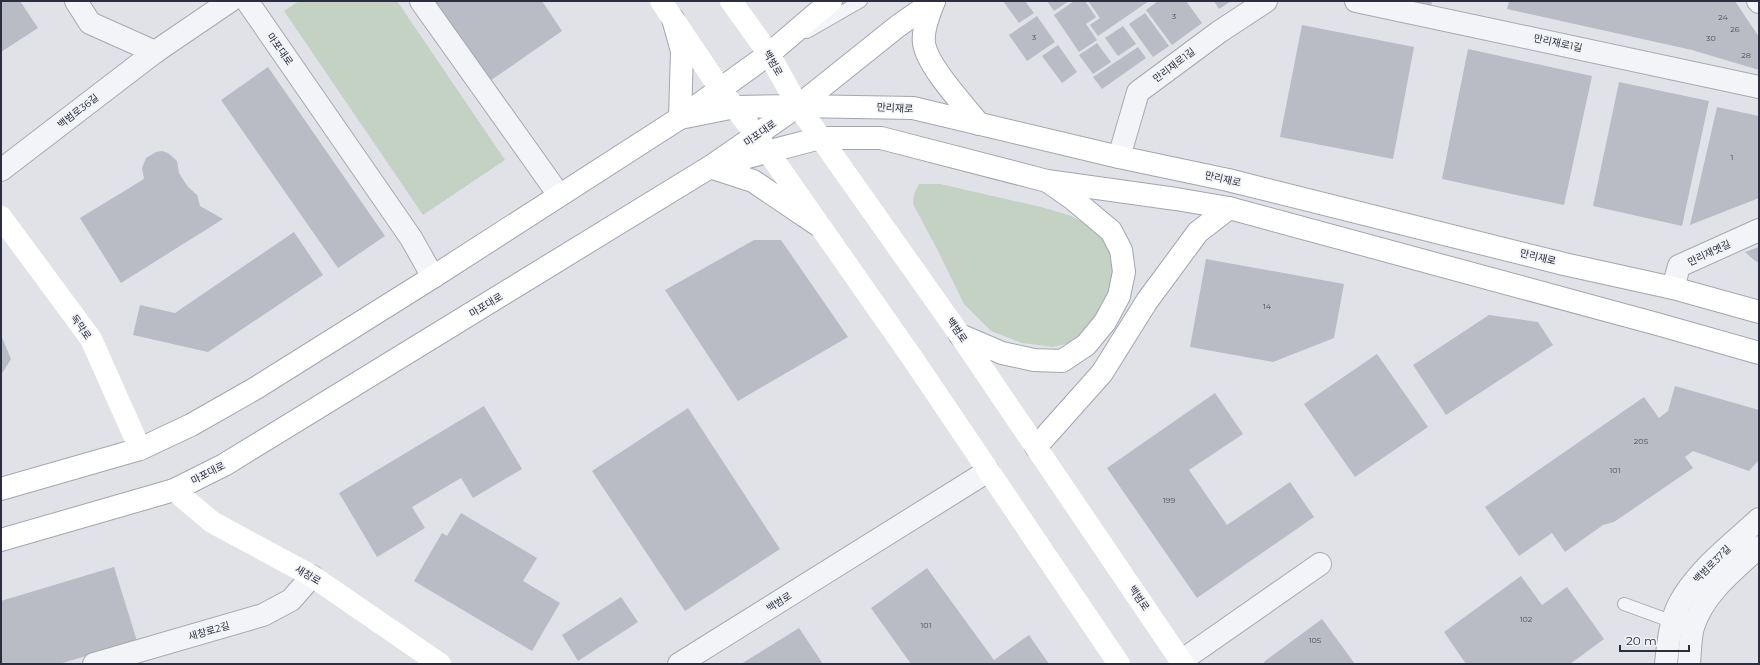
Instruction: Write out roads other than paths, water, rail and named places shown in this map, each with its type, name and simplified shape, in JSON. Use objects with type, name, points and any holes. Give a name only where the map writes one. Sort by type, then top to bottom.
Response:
[{"type":"main road","points":[[660,1],[721,90],[762,144],[913,360],[1119,664]]},
{"type":"main road","name":"백범로","points":[[732,1],[769,54],[798,106],[960,334],[1182,662]]},
{"type":"main road","points":[[1,489],[140,449],[192,425],[256,388],[433,277],[680,118],[721,90],[769,54],[831,1]]},
{"type":"main road","points":[[934,1],[926,25],[924,42],[928,57],[979,124]]},
{"type":"main road","name":"마포대로","points":[[1,540],[174,490],[224,465],[710,167],[762,144],[798,106],[898,26],[934,1]]},
{"type":"main road","points":[[673,19],[682,51],[680,118]]},
{"type":"main road","name":"만리재로","points":[[680,118],[735,108],[798,106],[913,108],[1119,157],[1228,180],[1564,264],[1673,288],[1759,312]]},
{"type":"main road","points":[[762,144],[820,138],[881,138],[1047,181],[1229,208],[1759,353]]},
{"type":"main road","points":[[710,167],[753,181],[818,225]]},
{"type":"main road","points":[[960,334],[1002,353],[1034,360],[1062,362],[1086,345],[1105,322],[1119,296],[1124,272],[1121,250],[1111,231],[1073,199],[1047,181]]},
{"type":"main road","points":[[1036,447],[1102,372],[1147,301],[1198,232],[1229,208]]},
{"type":"main road","name":"독막로","points":[[1,217],[91,339],[140,449]]},
{"type":"main road","name":"새창로","points":[[174,490],[212,522],[312,576],[440,664]]},
{"type":"street","points":[[76,1],[90,23],[155,52]]},
{"type":"street","name":"백범로36길","points":[[1,170],[155,52],[230,1]]},
{"type":"street","name":"마포대로","points":[[247,1],[411,238],[433,277]]},
{"type":"street","points":[[421,1],[558,196]]},
{"type":"street","name":"만리재로1길","points":[[1119,157],[1138,92],[1219,32],[1266,1]]},
{"type":"street","name":"만리재로1길","points":[[1356,1],[1759,87]]},
{"type":"street","name":"만리재옛길","points":[[1673,288],[1679,266],[1759,230]]},
{"type":"street","name":"백범로","points":[[679,664],[988,471]]},
{"type":"street","name":"백범로37길","points":[[1689,664],[1679,605],[1692,583],[1759,519]]},
{"type":"street","name":"백범로37길","points":[[1666,664],[1683,625],[1700,611],[1712,593],[1759,547]]},
{"type":"street","name":"백범로","points":[[1182,662],[1320,564]]},
{"type":"street","name":"새창로2길","points":[[94,664],[263,615],[291,600],[312,576]]},
{"type":"lane","points":[[769,54],[861,1]]},
{"type":"lane","points":[[1624,604],[1683,625]]}]
